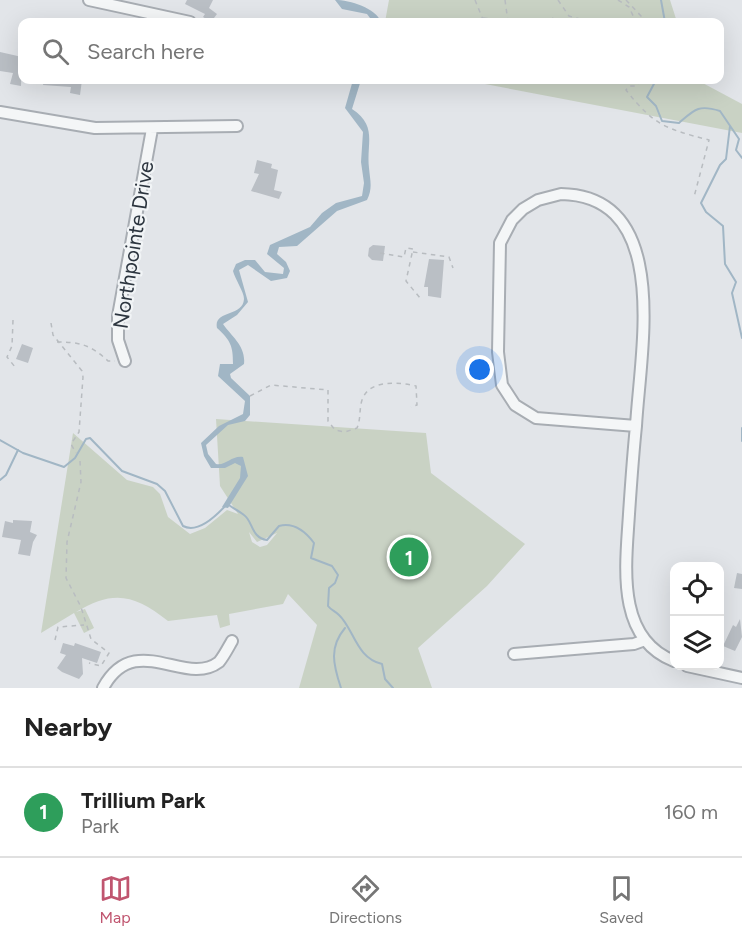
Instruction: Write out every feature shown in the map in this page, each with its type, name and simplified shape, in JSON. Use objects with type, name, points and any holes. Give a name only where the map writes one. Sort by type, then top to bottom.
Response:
[{"type":"street","points":[[89,0],[172,18]]},
{"type":"street","points":[[0,112],[95,128],[152,129],[237,126]]},
{"type":"street","name":"Northpointe Drive","points":[[125,361],[118,340],[118,316],[152,129]]},
{"type":"street","points":[[636,426],[536,418],[515,405],[502,385],[498,352],[498,253],[512,220],[538,200],[561,194],[593,198],[618,216],[635,245],[641,267],[643,294],[636,426],[625,577],[630,608],[645,640],[656,651],[670,658]]},
{"type":"street","points":[[514,654],[634,644],[645,640]]},
{"type":"street","points":[[103,688],[110,675],[119,666],[134,663],[182,674],[200,672],[218,663],[232,642]]},
{"type":"street","points":[[705,670],[742,678]]},
{"type":"path","points":[[475,0],[483,18]]},
{"type":"path","points":[[505,0],[507,18]]},
{"type":"path","points":[[558,0],[570,16],[577,18]]},
{"type":"path","points":[[618,0],[629,7],[634,18]]},
{"type":"path","points":[[626,0],[641,18]]},
{"type":"path","points":[[553,18],[555,17]]},
{"type":"path","points":[[638,84],[629,86],[626,90],[638,105],[666,129],[709,140],[694,197]]},
{"type":"path","points":[[380,253],[404,257],[406,248],[413,249],[406,280],[420,297]]},
{"type":"path","points":[[412,252],[449,257],[453,268]]},
{"type":"path","points":[[14,320],[13,340],[7,357],[15,367]]},
{"type":"path","points":[[51,323],[57,342],[82,371],[80,432],[71,444],[76,453]]},
{"type":"path","points":[[57,342],[79,342],[91,346],[108,361],[125,361]]},
{"type":"path","points":[[250,396],[271,385],[328,390],[328,422],[335,430],[345,432],[357,428],[362,400],[366,392],[376,386],[396,382],[416,386],[417,405],[411,407]]},
{"type":"path","points":[[80,461],[81,482],[70,521],[65,571],[93,642],[109,653],[101,666],[89,663]]},
{"type":"path","points":[[55,640],[58,627],[85,625]]},
{"type":"green space","points":[[389,0],[670,0],[676,18],[386,18]]},
{"type":"green space","points":[[485,84],[704,84],[742,104],[742,133]]},
{"type":"green space","points":[[216,419],[426,433],[431,473],[525,544],[487,586],[418,648],[432,688],[299,688],[317,625],[288,594],[283,604],[229,614],[230,625],[220,628],[217,615],[168,621],[145,605],[124,598],[113,598],[102,600],[76,612],[85,609],[94,628],[84,633],[74,613],[41,633],[73,433],[127,480],[153,487],[160,494],[168,517],[190,534],[205,528],[227,510],[238,514],[220,486]],"holes":[[[249,532],[257,542],[277,533],[267,545],[260,547],[252,542]]]},
{"type":"water","points":[[335,0],[348,1],[362,6],[379,18],[370,18],[367,14],[342,9]]},
{"type":"water","points":[[352,84],[360,84],[352,109],[360,115],[368,129],[371,188],[367,200],[337,211],[297,246],[279,247],[277,254],[286,262],[290,271],[287,278],[271,281],[248,265],[239,270],[248,302],[237,315],[223,324],[243,352],[244,364],[230,374],[231,378],[250,396],[250,415],[245,421],[228,425],[206,445],[208,454],[216,464],[243,457],[248,476],[228,508],[222,507],[240,478],[241,466],[235,463],[225,468],[211,468],[204,456],[201,443],[219,426],[243,414],[245,401],[218,376],[220,364],[233,364],[233,358],[232,348],[217,328],[217,322],[219,318],[239,309],[244,299],[233,271],[236,264],[245,260],[255,260],[265,272],[283,274],[284,268],[267,254],[270,245],[310,227],[322,213],[336,203],[362,196],[363,132],[345,108]]},
{"type":"building","points":[[187,0],[213,0],[209,8],[217,14],[214,18],[205,18],[205,14],[185,4]]},
{"type":"building","points":[[0,52],[18,56],[18,84],[21,86],[10,84],[13,73],[0,71]]},
{"type":"building","points":[[81,84],[80,95],[70,93],[71,87],[43,85]]},
{"type":"building","points":[[257,160],[272,164],[271,168],[278,170],[274,190],[282,192],[279,199],[251,191],[259,174],[254,173]]},
{"type":"building","points":[[373,245],[385,246],[383,261],[372,260],[368,256],[369,248]]},
{"type":"building","points":[[429,259],[444,260],[441,298],[428,296],[428,287],[424,287]]},
{"type":"building","points":[[22,344],[33,348],[28,363],[16,359]]},
{"type":"building","points":[[13,520],[32,521],[30,532],[37,535],[30,556],[18,554],[21,540],[2,537],[5,521],[13,523]]},
{"type":"building","points":[[737,573],[742,574],[742,589],[734,588]]},
{"type":"building","points":[[740,619],[742,637],[735,651],[724,646],[724,644],[733,625],[736,627]]},
{"type":"building","points":[[63,643],[74,646],[75,643],[101,652],[97,663],[82,658],[83,674],[79,679],[62,672],[57,668],[66,655],[60,653]]},
{"type":"waterway","points":[[661,0],[664,18]]},
{"type":"waterway","points":[[654,84],[647,97],[656,106],[662,121],[679,123],[701,108],[720,111],[739,139],[736,150],[742,158]]},
{"type":"waterway","points":[[730,126],[726,159],[720,165],[701,203],[706,212],[723,226],[725,264],[736,282],[732,293],[742,338]]},
{"type":"waterway","points":[[742,428],[742,441]]},
{"type":"waterway","points":[[0,440],[23,453],[64,467],[75,458],[86,439],[90,438],[122,471],[157,484],[165,491],[183,526],[189,528],[207,522],[227,504],[247,518],[255,533],[262,539],[267,540],[279,526],[290,525],[299,528],[314,543],[311,558],[332,566],[338,575],[335,583],[329,588],[328,606],[344,621],[366,656],[382,664],[385,679],[393,688]]},
{"type":"waterway","points":[[0,480],[6,475],[18,450]]},
{"type":"waterway","points":[[341,688],[334,656],[336,642],[345,628]]},
{"type":"place","name":"Trillium Park","points":[[409,557]]}]
